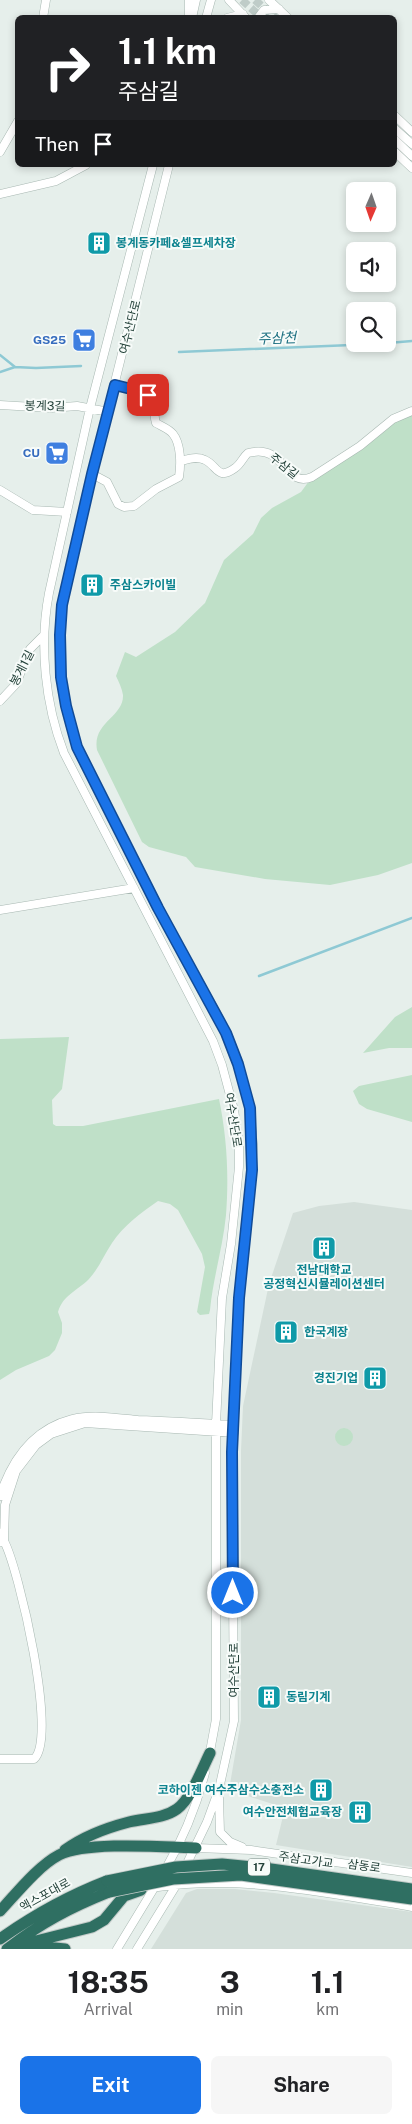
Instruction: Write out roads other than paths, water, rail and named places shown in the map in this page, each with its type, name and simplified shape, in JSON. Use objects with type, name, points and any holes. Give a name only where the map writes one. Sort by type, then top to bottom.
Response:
[{"type":"highway","points":[[0,1911],[35,1875],[76,1842],[92,1834],[130,1822],[157,1818],[177,1809],[187,1798],[210,1753]]},
{"type":"highway","points":[[58,1855],[80,1849],[103,1846],[196,1848]]},
{"type":"highway","name":"주삼고가교","points":[[108,1887],[176,1868],[222,1864],[264,1868],[412,1889]]},
{"type":"highway","name":"주삼고가교","points":[[108,1887],[174,1878],[241,1875],[412,1899]]},
{"type":"highway","name":"엑스포대로","points":[[0,1939],[29,1918],[71,1895],[108,1887]]},
{"type":"highway","name":"엑스포대로","points":[[7,1949],[34,1928],[108,1887]]},
{"type":"highway","points":[[19,1949],[32,1942],[84,1931],[104,1920],[124,1896],[141,1890],[155,1888]]},
{"type":"highway","points":[[34,1949],[45,1947],[65,1949]]},
{"type":"street","points":[[44,15],[46,0]]},
{"type":"street","points":[[189,0],[190,15]]},
{"type":"street","points":[[191,15],[196,0]]},
{"type":"street","points":[[207,15],[211,0]]},
{"type":"street","points":[[229,0],[243,15]]},
{"type":"street","points":[[269,0],[285,15]]},
{"type":"street","points":[[260,15],[264,10],[279,9]]},
{"type":"street","points":[[397,118],[412,132]]},
{"type":"street","points":[[0,152],[15,126]]},
{"type":"street","points":[[397,130],[412,144]]},
{"type":"street","points":[[397,142],[412,156]]},
{"type":"street","points":[[397,154],[412,168]]},
{"type":"street","points":[[0,194],[56,181],[82,167]]},
{"type":"street","name":"여수산단로","points":[[117,1949],[178,1848],[198,1798],[210,1753],[216,1719],[216,1428],[222,1298],[231,1244],[239,1168],[234,1110],[222,1065],[213,1041],[60,744],[49,694],[44,635],[47,602],[90,408],[152,167]]},
{"type":"street","name":"여수산단로","points":[[137,1949],[177,1884],[196,1848],[220,1789],[234,1721],[234,1429],[239,1298],[253,1144],[248,1101],[238,1064],[222,1024],[158,908],[77,747],[62,688],[60,635],[62,605],[92,474],[109,412],[169,167]]},
{"type":"street","points":[[92,474],[107,482],[120,505],[132,507],[156,489],[178,479],[181,461],[173,434],[155,420],[154,407],[148,395],[115,385]]},
{"type":"street","name":"봉계3길","points":[[0,405],[90,408],[109,412]]},
{"type":"street","name":"주삼길","points":[[181,461],[200,458],[208,462],[218,473],[222,473],[235,468],[248,453],[264,451],[274,454],[296,478],[305,480],[360,446],[393,419],[412,411]]},
{"type":"street","points":[[0,490],[33,510],[67,512]]},
{"type":"street","points":[[44,635],[60,635]]},
{"type":"street","name":"봉계1길","points":[[0,701],[18,681],[30,649],[44,635]]},
{"type":"street","points":[[0,910],[134,888]]},
{"type":"street","points":[[0,1496],[11,1468],[30,1440],[49,1428],[74,1419],[105,1418],[216,1428]]},
{"type":"street","points":[[2,1542],[5,1505],[16,1471],[36,1445],[51,1434],[85,1423],[234,1429]]},
{"type":"street","points":[[0,1533],[2,1542],[13,1561],[33,1646],[40,1696],[41,1743],[39,1753],[34,1759],[0,1759]]},
{"type":"street","points":[[220,1789],[220,1832],[230,1842],[251,1850]]},
{"type":"street","name":"삼동로","points":[[196,1848],[251,1850],[412,1873]]},
{"type":"street","points":[[155,1888],[177,1884],[228,1883],[283,1888],[412,1907]]},
{"type":"waterway","name":"주삼천","points":[[396,342],[412,341]]},
{"type":"waterway","name":"주삼천","points":[[179,352],[346,345]]},
{"type":"waterway","name":"주삼천","points":[[0,355],[15,367],[81,366]]},
{"type":"waterway","points":[[0,372],[15,367]]},
{"type":"waterway","points":[[259,976],[412,918]]},
{"type":"tunnel","points":[[242,0],[259,15]]},
{"type":"tunnel","points":[[255,0],[272,15]]},
{"type":"place","name":"봉계동카페&셀프세차장","points":[[99,243]]},
{"type":"place","name":"GS25","points":[[84,340]]},
{"type":"place","name":"CU","points":[[57,453]]},
{"type":"place","name":"주삼스카이빌","points":[[92,585]]},
{"type":"place","name":"전남대학교 공정혁신시뮬레이션센터","points":[[324,1248]]},
{"type":"place","name":"한국계장","points":[[286,1332]]},
{"type":"place","name":"경진기업","points":[[375,1378]]},
{"type":"place","name":"동림기계","points":[[269,1697]]},
{"type":"place","name":"코하이젠 여수주삼수소충전소","points":[[321,1790]]},
{"type":"place","name":"여수안전체험교육장","points":[[360,1812]]}]
